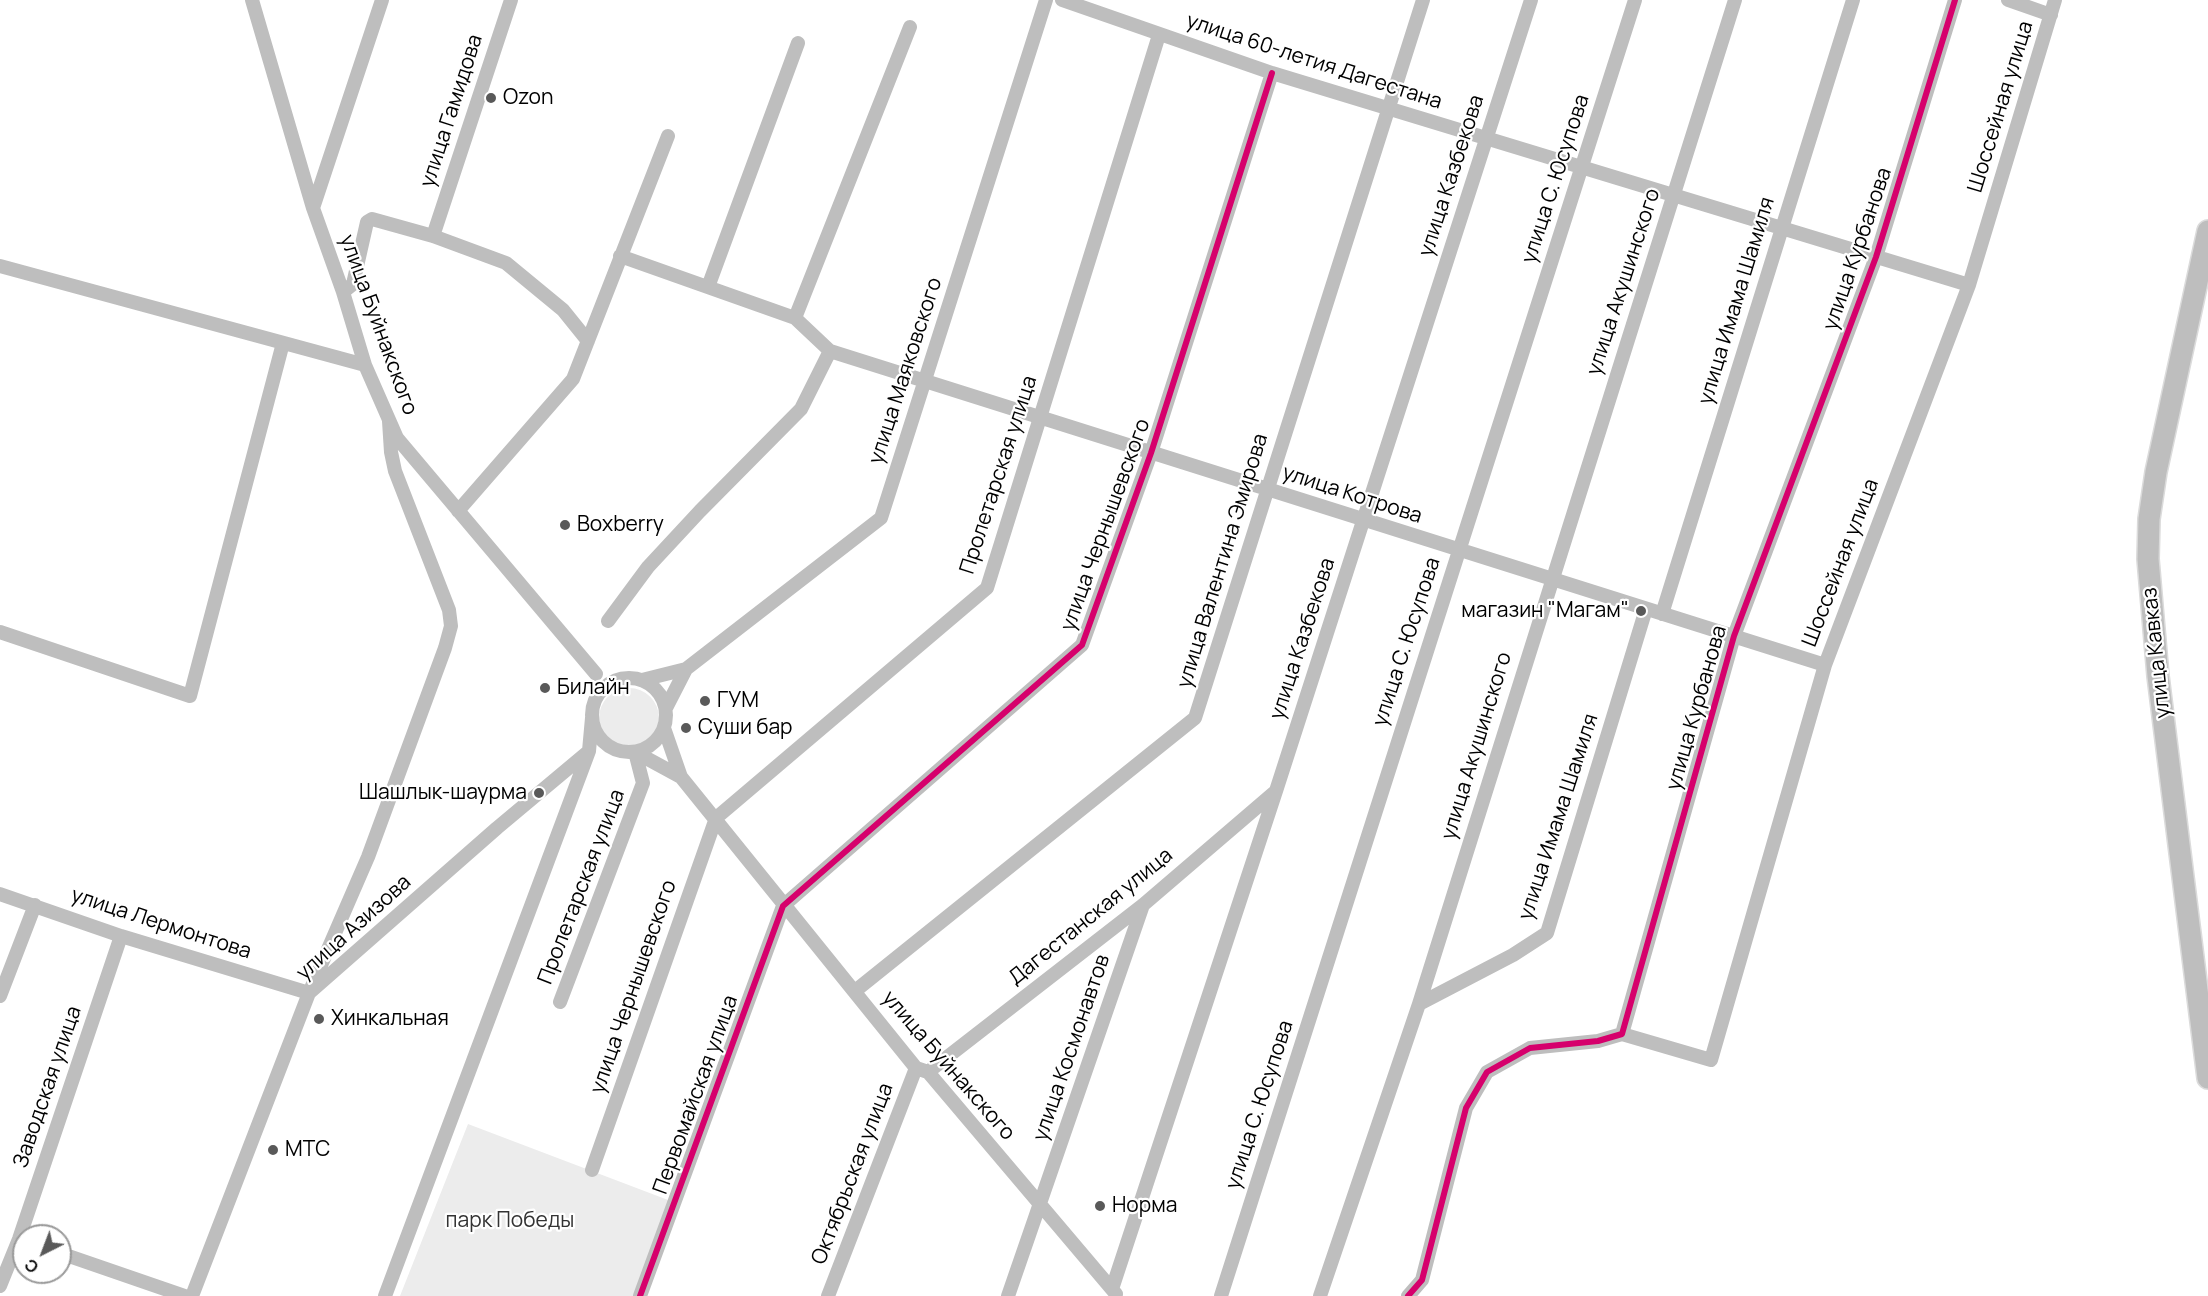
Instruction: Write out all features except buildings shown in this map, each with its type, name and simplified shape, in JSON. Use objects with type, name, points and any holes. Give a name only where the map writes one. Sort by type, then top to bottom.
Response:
[{"type":"highway","name":"улица Кавказ","points":[[2208,231],[2156,472],[2149,519],[2148,559],[2158,676],[2208,1078]]},
{"type":"street","name":"улица Буйнакского","points":[[252,0],[313,208],[343,292],[365,365],[397,438],[596,674]]},
{"type":"street","points":[[313,208],[381,0]]},
{"type":"street","name":"улица Гамидова","points":[[434,236],[511,0]]},
{"type":"street","name":"улица Маяковского","points":[[686,669],[881,518],[1046,0]]},
{"type":"street","name":"улица 60-летия Дагестана","points":[[1062,0],[1272,73],[1969,285]]},
{"type":"street","name":"улица Валентина Эмирова","points":[[855,991],[1195,718],[1423,0]]},
{"type":"street","name":"улица Казбекова","points":[[1115,1292],[1530,0]]},
{"type":"street","name":"улица С. Юсупова","points":[[1221,1296],[1635,0]]},
{"type":"street","name":"улица Акушинского","points":[[1320,1296],[1419,1004],[1735,0]]},
{"type":"street","name":"улица Имама Шамиля","points":[[1662,614],[1853,0]]},
{"type":"street","name":"улица Курбанова","points":[[1622,1034],[1734,636],[1876,257],[1955,0]]},
{"type":"street","points":[[2008,0],[2051,15]]},
{"type":"street","name":"Шоссейная улица","points":[[1622,1034],[1711,1060],[1825,665],[1969,285],[2055,0]]},
{"type":"street","points":[[795,318],[910,27]]},
{"type":"street","name":"Пролетарская улица","points":[[716,819],[987,588],[1159,35]]},
{"type":"street","points":[[708,287],[798,43]]},
{"type":"street","name":"улица Чернышевского","points":[[783,906],[1082,645],[1151,453],[1272,73]]},
{"type":"street","points":[[458,510],[573,379],[668,136]]},
{"type":"street","points":[[343,292],[353,284],[370,219],[434,236],[506,264],[563,310],[588,341]]},
{"type":"street","name":"улица Котрова","points":[[620,256],[795,318],[830,351],[1825,665]]},
{"type":"street","points":[[0,266],[365,365]]},
{"type":"street","points":[[0,632],[190,696],[283,343]]},
{"type":"street","points":[[608,621],[648,567],[801,409],[830,351]]},
{"type":"street","points":[[309,993],[368,857],[446,648],[451,626],[449,610],[395,471],[389,421]]},
{"type":"street","name":"улица Имама Шамиля","points":[[1419,1004],[1513,955],[1547,933],[1646,609]]},
{"type":"street","points":[[642,680],[686,669]]},
{"type":"street","points":[[681,777],[664,728],[666,708],[686,669]]},
{"type":"street","points":[[385,1296],[589,751],[596,674],[619,679],[642,680],[652,686],[661,696],[666,708]]},
{"type":"street","points":[[619,679],[607,685],[598,695],[592,712],[595,730],[603,742],[624,752],[644,750],[656,741],[664,728]]},
{"type":"street","points":[[589,751],[614,749]]},
{"type":"street","name":"улица Азизова","points":[[192,1296],[309,993],[497,828],[589,751]]},
{"type":"street","points":[[635,752],[681,777]]},
{"type":"street","name":"Пролетарская улица","points":[[560,1002],[643,783],[635,752]]},
{"type":"street","name":"улица Буйнакского","points":[[681,777],[783,906],[1115,1292]]},
{"type":"street","name":"Дагестанская улица","points":[[922,1070],[1143,905],[1276,791]]},
{"type":"street","name":"улица Чернышевского","points":[[592,1170],[716,819]]},
{"type":"street","name":"улица Лермонтова","points":[[0,894],[121,936],[309,993]]},
{"type":"street","points":[[0,996],[35,905]]},
{"type":"street","name":"улица Космонавтов","points":[[1008,1296],[1143,905]]},
{"type":"street","name":"Первомайская улица","points":[[640,1296],[783,906]]},
{"type":"street","name":"Заводская улица","points":[[26,1224],[121,936]]},
{"type":"street","points":[[1408,1296],[1422,1280],[1466,1108],[1487,1071],[1530,1048],[1598,1041],[1622,1034]]},
{"type":"street","name":"Октябрьская улица","points":[[828,1296],[922,1070]]},
{"type":"street","points":[[72,1257],[186,1296]]},
{"type":"street","name":"Заводская улица","points":[[0,1286],[12,1260]]},
{"type":"green space","points":[[629,688],[646,693],[654,701],[659,718],[654,735],[646,743],[629,748],[612,743],[604,735],[599,718],[604,701],[612,693]]},
{"type":"green space","name":"парк Победы","points":[[468,1124],[676,1203],[642,1296],[400,1296]]},
{"type":"cycle path","points":[[1408,1296],[1422,1280],[1466,1108],[1487,1072],[1530,1048],[1598,1041],[1622,1034],[1734,636],[1876,257],[1955,0]]},
{"type":"cycle path","points":[[640,1296],[783,906],[1082,645],[1151,453],[1272,73]]},
{"type":"place","name":"Ozon","points":[[491,98]]},
{"type":"place","name":"Boxberry","points":[[565,525]]},
{"type":"place","name":"магазин \"Магам\"","points":[[1641,611]]},
{"type":"place","name":"Билайн","points":[[545,688]]},
{"type":"place","name":"ГУМ","points":[[705,701]]},
{"type":"place","name":"Суши бар","points":[[686,728]]},
{"type":"place","name":"Шашлык-шаурма","points":[[539,793]]},
{"type":"place","name":"Хинкальная","points":[[319,1019]]},
{"type":"place","name":"МТС","points":[[273,1150]]},
{"type":"place","name":"Норма","points":[[1100,1206]]}]
